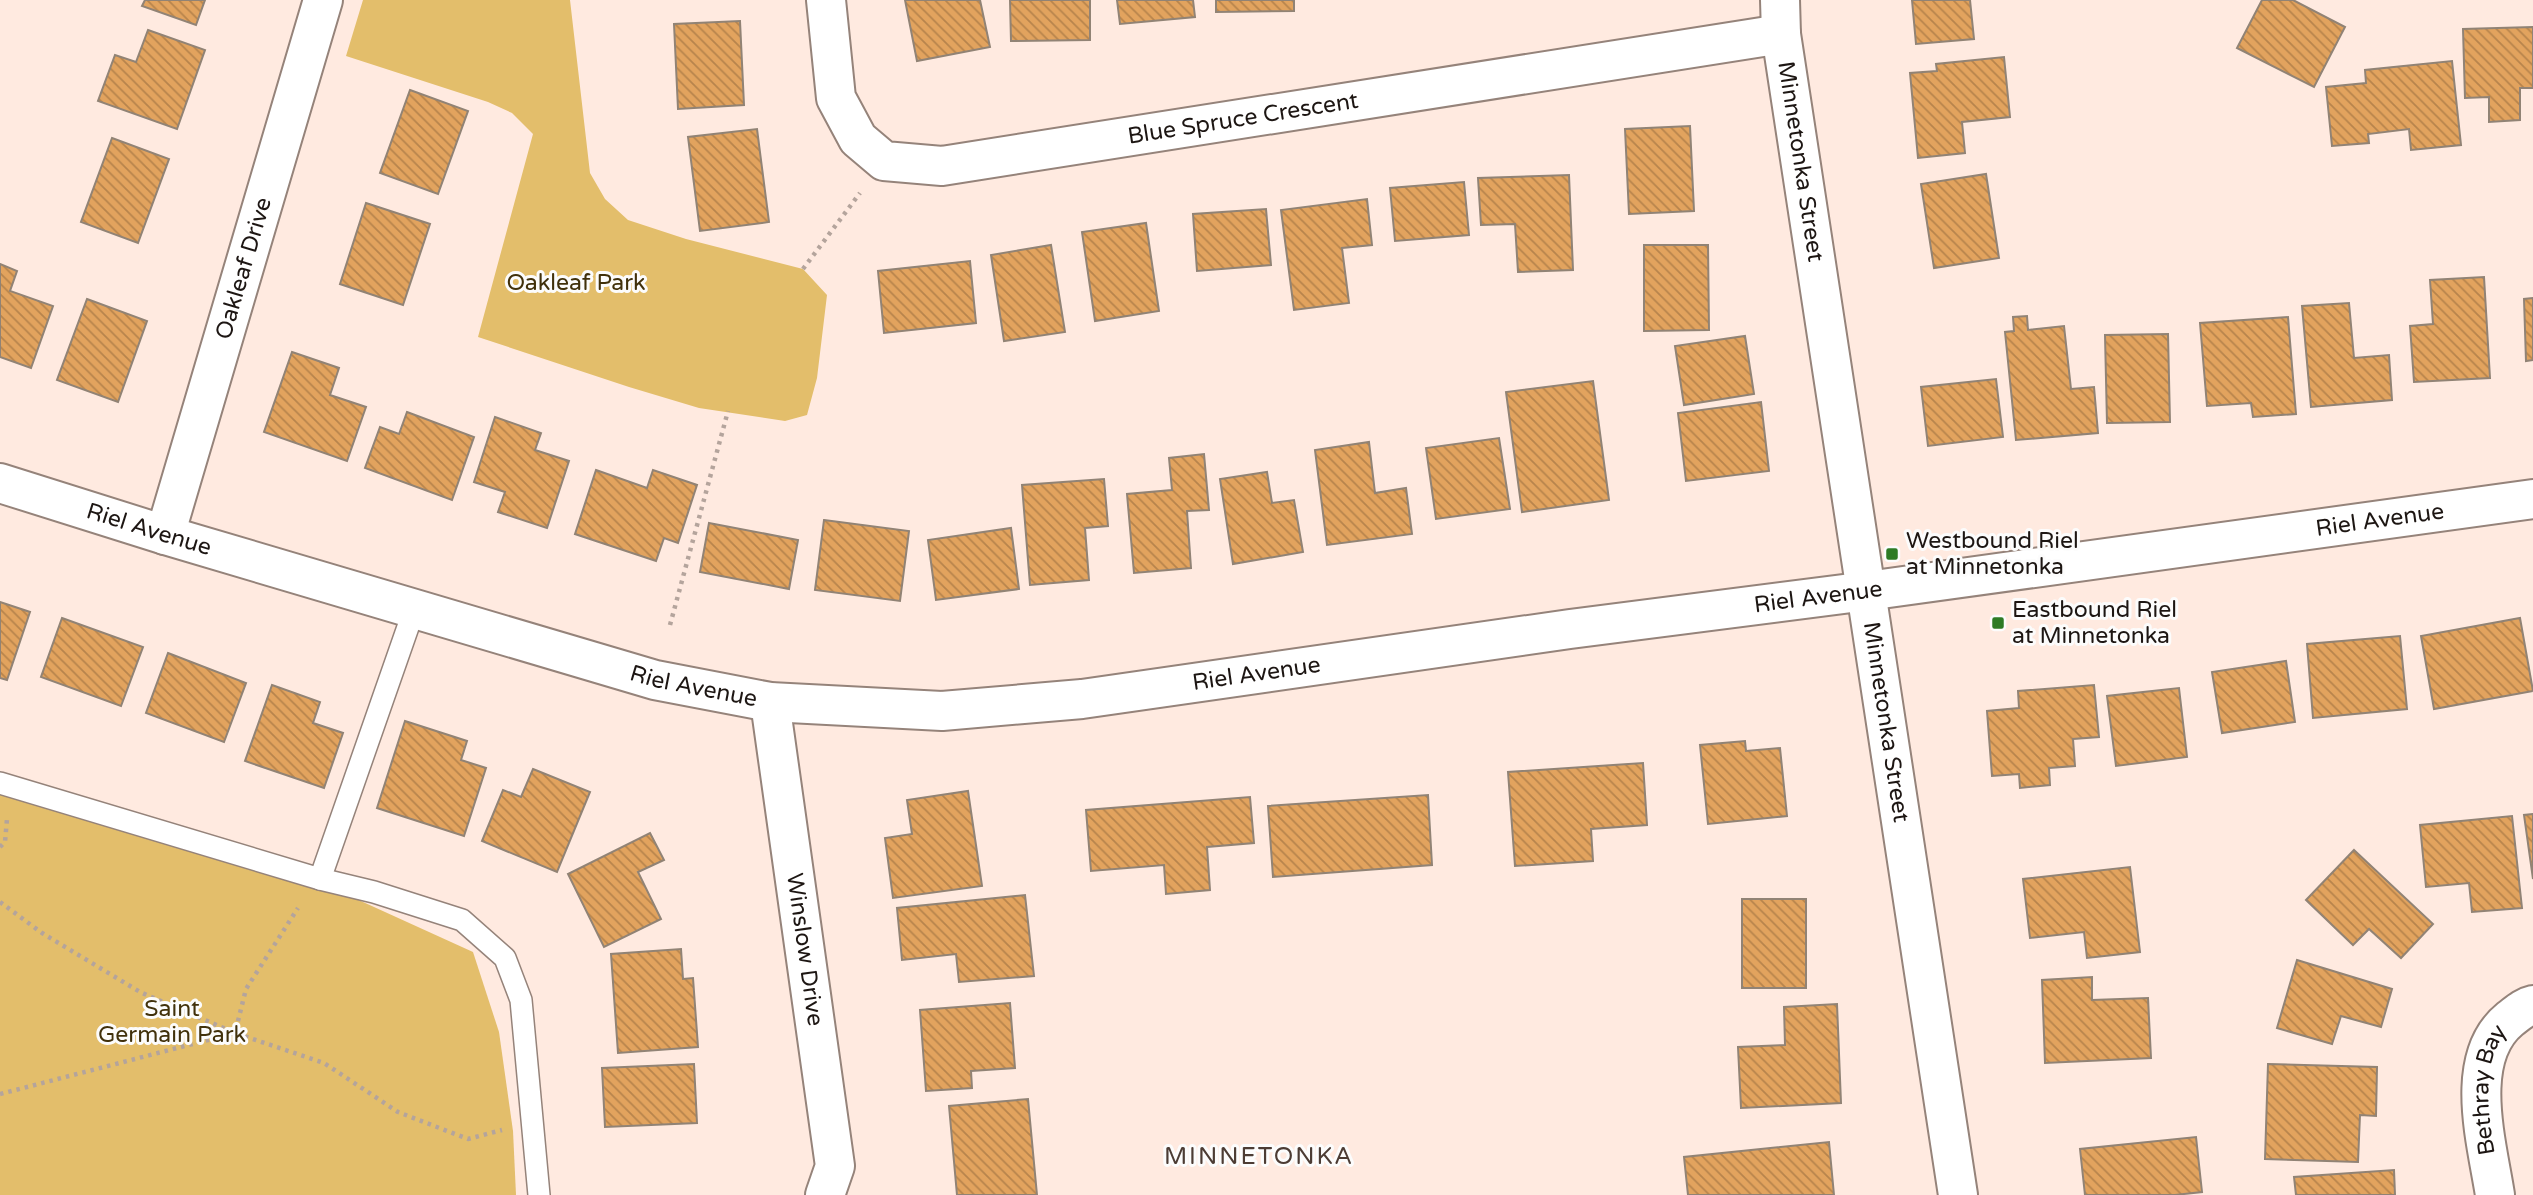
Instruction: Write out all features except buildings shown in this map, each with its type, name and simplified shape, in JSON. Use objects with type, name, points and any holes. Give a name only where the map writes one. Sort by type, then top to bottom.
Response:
[{"type":"street","name":"Oakleaf Drive","points":[[165,535],[323,0]]},
{"type":"street","points":[[826,0],[836,99],[858,139],[884,162]]},
{"type":"street","name":"Blue Spruce Crescent","points":[[884,162],[942,166],[1780,17]]},
{"type":"street","name":"Minnetonka Street","points":[[1780,17],[1958,1195]]},
{"type":"street","name":"Riel Avenue","points":[[0,483],[165,535],[655,680],[770,702],[942,712],[1082,699],[1570,629],[2533,499]]},
{"type":"street","name":"Winslow Drive","points":[[770,702],[835,1166],[825,1195]]},
{"type":"street","name":"Bethray Bay","points":[[2495,1195],[2480,1098],[2484,1059],[2502,1026],[2527,1006],[2533,1005]]},
{"type":"lane","points":[[320,879],[415,607]]},
{"type":"lane","points":[[0,783],[462,920],[505,958],[521,1000],[540,1195]]},
{"type":"path","points":[[803,269],[884,162]]},
{"type":"path","points":[[670,625],[728,411]]},
{"type":"path","points":[[234,1033],[246,989],[320,879]]},
{"type":"path","points":[[0,902],[43,933],[140,992],[234,1033],[324,1063],[398,1112],[468,1139],[532,1122]]},
{"type":"path","points":[[0,1094],[234,1033]]},
{"type":"green space","name":"Oakleaf Park","points":[[363,0],[570,0],[590,173],[605,199],[628,220],[686,239],[803,269],[827,295],[817,378],[807,415],[785,421],[699,408],[478,337],[533,134],[512,113],[488,102],[346,56]]},
{"type":"green space","name":"Saint Germain Park","points":[[0,791],[341,892],[473,952],[499,1032],[513,1131],[516,1195],[0,1195]]},
{"type":"place","name":"Westbound Riel at Minnetonka","points":[[1892,554]]},
{"type":"place","name":"Eastbound Riel at Minnetonka","points":[[1998,623]]},
{"type":"district","name":"MINNETONKA","points":[[1259,1156]]}]
